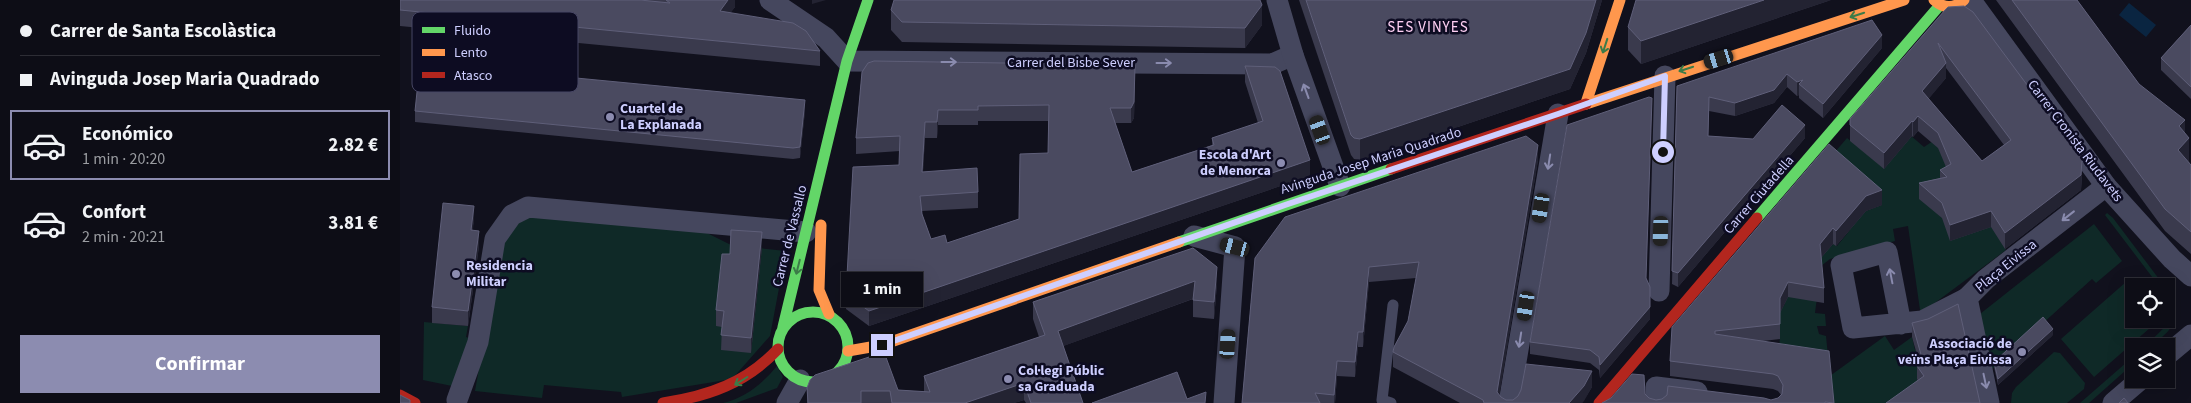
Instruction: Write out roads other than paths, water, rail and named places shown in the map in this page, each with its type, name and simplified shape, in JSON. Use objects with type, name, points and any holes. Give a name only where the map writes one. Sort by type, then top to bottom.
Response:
[{"type":"street","points":[[770,0],[792,9],[826,38],[847,61]]},
{"type":"street","name":"Carrer de Vassallo","points":[[783,327],[847,61],[868,0]]},
{"type":"street","points":[[1277,0],[1293,55],[1340,186]]},
{"type":"street","points":[[1586,103],[1620,0]]},
{"type":"street","name":"Avinguda Josep Maria Quadrado","points":[[848,352],[882,345],[1194,236],[1558,114],[1665,76],[1904,0]]},
{"type":"street","points":[[1937,3],[1951,8],[1965,0]]},
{"type":"street","name":"Carrer Cronista Riudavets","points":[[1965,0],[1975,6],[2106,186],[2172,259],[2191,276]]},
{"type":"street","name":"Carrer Ciutadella","points":[[1600,403],[1937,3]]},
{"type":"street","name":"Carrer del Bisbe Sever","points":[[847,61],[1272,64],[1293,55]]},
{"type":"street","points":[[1659,291],[1665,76]]},
{"type":"street","points":[[1509,403],[1525,366],[1558,114]]},
{"type":"street","name":"Carrer de Vassallo","points":[[826,151],[819,290],[829,314]]},
{"type":"street","name":"Plaça Eivissa","points":[[1989,403],[1967,298],[1986,279],[2106,186]]},
{"type":"street","points":[[457,400],[478,342],[495,239],[512,215],[528,207],[806,232]]},
{"type":"street","points":[[1194,236],[1235,247],[1224,403]]},
{"type":"street","points":[[1900,324],[1922,321],[1967,298]]},
{"type":"street","points":[[816,311],[829,314],[845,330],[848,340],[848,352],[844,364],[836,374],[825,380],[813,382],[800,380],[784,368],[778,350],[779,338],[783,327],[792,318],[804,312],[816,311]]},
{"type":"street","points":[[2175,348],[2191,335]]},
{"type":"street","points":[[663,403],[726,389],[756,371],[778,350]]},
{"type":"street","points":[[787,403],[800,380]]},
{"type":"street","points":[[2113,403],[2130,388]]},
{"type":"street","points":[[1656,395],[1714,394]]},
{"type":"street","points":[[400,395],[415,403]]},
{"type":"lane","points":[[1391,403],[1382,400],[1393,305]]},
{"type":"water","points":[[2129,3],[2156,25],[2146,37],[2119,15]]},
{"type":"place","name":"Cuartel de La Explanada","points":[[610,117]]},
{"type":"place","name":"Escola d'Art de Menorca","points":[[1281,163]]},
{"type":"place","name":"Residencia Militar","points":[[456,274]]},
{"type":"place","name":"Associació de veïns Plaça Eivissa","points":[[2022,352]]},
{"type":"place","name":"Col·legi Públic sa Graduada","points":[[1008,379]]},
{"type":"district","name":"SES VINYES","points":[[1428,27]]}]
